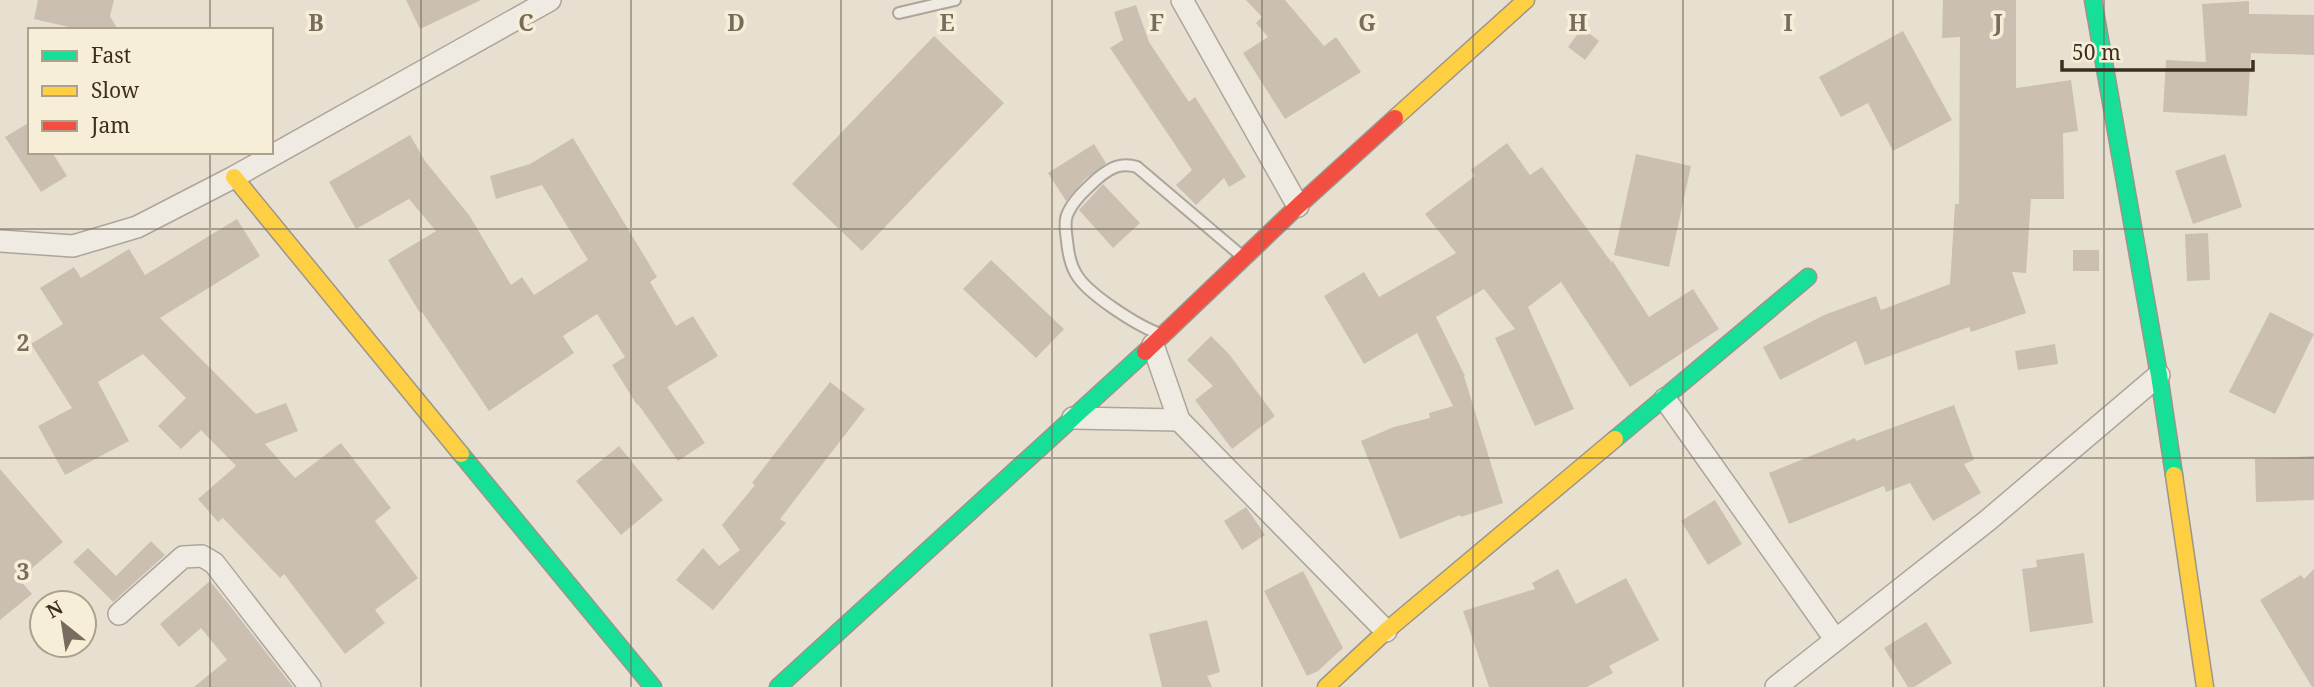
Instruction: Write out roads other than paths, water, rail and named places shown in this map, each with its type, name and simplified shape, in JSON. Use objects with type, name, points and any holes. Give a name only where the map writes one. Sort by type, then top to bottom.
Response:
[{"type":"street","points":[[0,241],[73,246],[137,227],[234,177],[550,0]]},
{"type":"street","points":[[1182,0],[1298,206]]},
{"type":"street","points":[[778,687],[1525,0]]},
{"type":"street","points":[[2093,0],[2159,375],[2205,687]]},
{"type":"street","points":[[234,177],[653,687]]},
{"type":"street","points":[[1326,687],[1385,631],[1808,277]]},
{"type":"street","points":[[1158,340],[1179,420],[1385,631]]},
{"type":"street","points":[[1776,687],[1987,521],[2159,375]]},
{"type":"street","points":[[1665,399],[1835,639]]},
{"type":"street","points":[[1073,418],[1179,420]]},
{"type":"street","points":[[118,614],[183,557],[206,557],[248,604],[310,687]]},
{"type":"lane","points":[[899,13],[955,0]]},
{"type":"lane","points":[[1158,340],[1148,330],[1111,308],[1075,274],[1067,248],[1065,223],[1068,212],[1086,189],[1118,165],[1137,167],[1244,258]]}]
